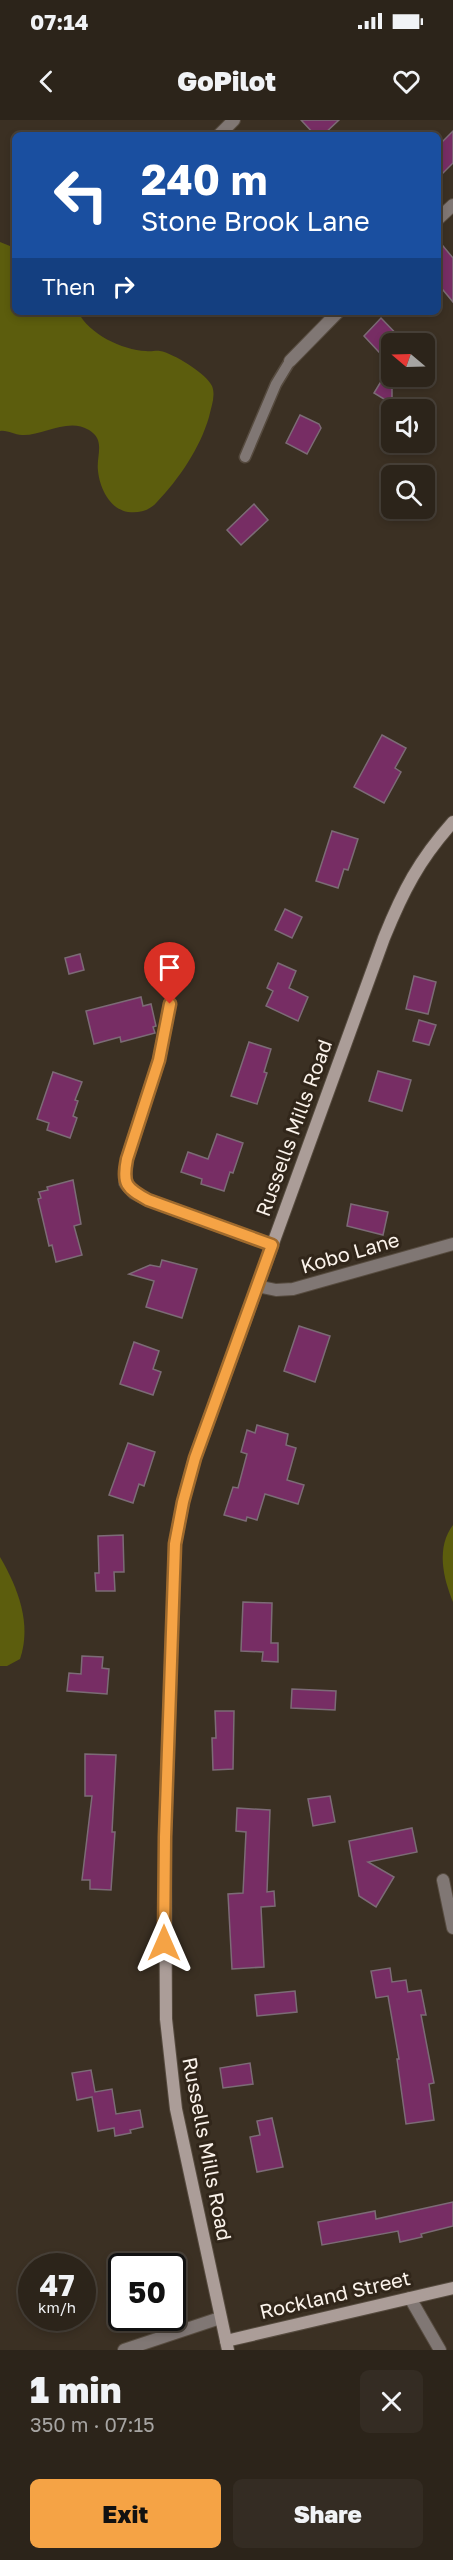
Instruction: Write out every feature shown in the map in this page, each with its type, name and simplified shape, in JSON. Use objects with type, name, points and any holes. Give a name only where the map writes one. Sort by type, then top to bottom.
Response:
[{"type":"main road","name":"Russells Mills Road","points":[[227,2346],[176,2109],[166,2029],[165,1837],[175,1544],[188,1481],[392,918],[422,859],[453,822]]},
{"type":"main road","name":"Rockland Street","points":[[227,2346],[453,2288]]},
{"type":"street","points":[[222,132],[234,120]]},
{"type":"street","points":[[441,216],[453,205]]},
{"type":"street","points":[[290,361],[335,315]]},
{"type":"street","points":[[170,1004],[159,1060],[127,1159],[125,1183],[134,1193],[148,1200],[272,1245]]},
{"type":"street","name":"Kobo Lane","points":[[257,1286],[276,1290],[293,1289],[453,1244]]},
{"type":"street","points":[[443,1880],[453,1928]]},
{"type":"street","points":[[410,2298],[440,2350]]},
{"type":"street","points":[[124,2350],[220,2318]]},
{"type":"lane","points":[[245,457],[276,384],[290,361]]},
{"type":"shaded area","points":[[0,242],[12,247],[12,315],[80,315],[98,334],[117,344],[137,350],[160,351],[189,365],[209,381],[213,390],[205,429],[188,462],[157,502],[144,511],[122,510],[107,497],[98,471],[99,443],[89,430],[73,425],[30,435],[0,431]]},
{"type":"shaded area","points":[[453,1525],[453,1602],[446,1583],[443,1553],[444,1543]]},
{"type":"shaded area","points":[[0,1557],[17,1594],[24,1620],[20,1659],[7,1666],[0,1666]]},
{"type":"building","points":[[301,120],[339,120],[326,132],[312,132]]},
{"type":"building","points":[[453,131],[453,163],[441,175],[441,143]]},
{"type":"building","points":[[441,244],[453,258],[453,302],[441,288]]},
{"type":"building","points":[[381,318],[395,333],[381,333],[381,354],[364,336]]},
{"type":"building","points":[[381,381],[381,387],[392,387],[392,399],[384,399],[374,393]]},
{"type":"building","points":[[300,415],[319,424],[321,428],[307,454],[286,443]]},
{"type":"building","points":[[254,504],[268,520],[241,545],[227,530]]},
{"type":"building","points":[[382,735],[406,748],[395,768],[401,772],[384,803],[354,787]]},
{"type":"building","points":[[332,831],[358,839],[348,870],[344,869],[338,888],[316,881]]},
{"type":"building","points":[[285,909],[302,917],[292,938],[275,930]]},
{"type":"building","points":[[80,954],[84,970],[69,974],[65,958]]},
{"type":"building","points":[[278,963],[296,971],[289,988],[308,997],[298,1021],[266,1006],[273,991],[267,988]]},
{"type":"building","points":[[414,976],[436,982],[428,1014],[406,1009]]},
{"type":"building","points":[[141,997],[143,1006],[151,1004],[156,1026],[153,1027],[155,1033],[121,1042],[120,1037],[94,1044],[86,1011]]},
{"type":"building","points":[[419,1020],[436,1025],[429,1045],[413,1041]]},
{"type":"building","points":[[249,1042],[271,1049],[264,1072],[267,1073],[257,1104],[231,1096]]},
{"type":"building","points":[[378,1071],[411,1080],[402,1111],[369,1101]]},
{"type":"building","points":[[53,1072],[82,1082],[75,1100],[78,1101],[73,1116],[77,1118],[70,1138],[47,1130],[49,1123],[37,1119]]},
{"type":"building","points":[[217,1134],[243,1143],[224,1191],[201,1184],[202,1179],[181,1172],[188,1152],[208,1159]]},
{"type":"building","points":[[73,1180],[81,1224],[74,1226],[82,1255],[56,1262],[52,1245],[49,1246],[38,1199],[41,1198],[39,1192],[48,1190],[47,1187]]},
{"type":"building","points":[[351,1204],[388,1212],[383,1235],[347,1226]]},
{"type":"building","points":[[162,1260],[197,1269],[182,1318],[146,1307],[154,1281],[129,1274],[150,1265],[160,1267]]},
{"type":"building","points":[[299,1326],[330,1336],[315,1382],[284,1371]]},
{"type":"building","points":[[134,1342],[159,1351],[153,1369],[161,1372],[153,1395],[120,1384]]},
{"type":"building","points":[[257,1425],[288,1434],[286,1445],[296,1448],[287,1480],[304,1485],[298,1504],[265,1494],[257,1520],[247,1517],[246,1521],[224,1515],[233,1487],[238,1488],[247,1454],[241,1452],[247,1430],[255,1433]]},
{"type":"building","points":[[128,1443],[155,1452],[144,1486],[139,1484],[133,1503],[109,1495]]},
{"type":"building","points":[[123,1535],[124,1572],[114,1572],[115,1591],[96,1591],[95,1573],[99,1573],[98,1536]]},
{"type":"building","points":[[243,1602],[272,1603],[271,1643],[278,1643],[278,1662],[262,1661],[263,1652],[241,1651]]},
{"type":"building","points":[[82,1656],[103,1657],[102,1668],[109,1669],[107,1694],[67,1691],[69,1673],[81,1674]]},
{"type":"building","points":[[292,1689],[336,1691],[335,1710],[291,1708]]},
{"type":"building","points":[[215,1711],[234,1711],[233,1769],[213,1770],[212,1738],[216,1738]]},
{"type":"building","points":[[85,1754],[116,1755],[112,1832],[115,1832],[111,1890],[90,1889],[90,1880],[82,1880],[92,1796],[85,1796]]},
{"type":"building","points":[[330,1796],[335,1822],[313,1826],[308,1799]]},
{"type":"building","points":[[237,1808],[270,1810],[267,1892],[274,1891],[275,1906],[261,1907],[264,1967],[232,1969],[228,1894],[243,1893],[246,1832],[236,1831]]},
{"type":"building","points":[[412,1828],[417,1852],[368,1862],[394,1877],[376,1907],[359,1896],[349,1841]]},
{"type":"building","points":[[390,1968],[392,1982],[406,1980],[408,1992],[421,1990],[426,2015],[421,2015],[434,2083],[429,2084],[434,2120],[406,2124],[397,2059],[399,2059],[388,1996],[376,1998],[371,1971]]},
{"type":"building","points":[[295,1991],[297,2012],[257,2016],[255,1995]]},
{"type":"building","points":[[250,2063],[253,2084],[223,2088],[220,2068]]},
{"type":"building","points":[[91,2070],[95,2092],[112,2089],[116,2114],[140,2110],[143,2127],[130,2130],[131,2133],[115,2136],[114,2128],[98,2131],[92,2097],[77,2100],[72,2073]]},
{"type":"building","points":[[272,2118],[283,2167],[257,2172],[250,2137],[260,2135],[257,2121]]},
{"type":"building","points":[[453,2202],[453,2226],[421,2234],[422,2237],[400,2242],[398,2231],[322,2245],[318,2222],[375,2211],[376,2219]]},
{"type":"route","points":[[164,1943],[172,1609],[178,1522],[195,1458],[272,1245],[148,1200],[134,1193],[125,1183],[127,1159],[159,1060],[170,1004]]}]
